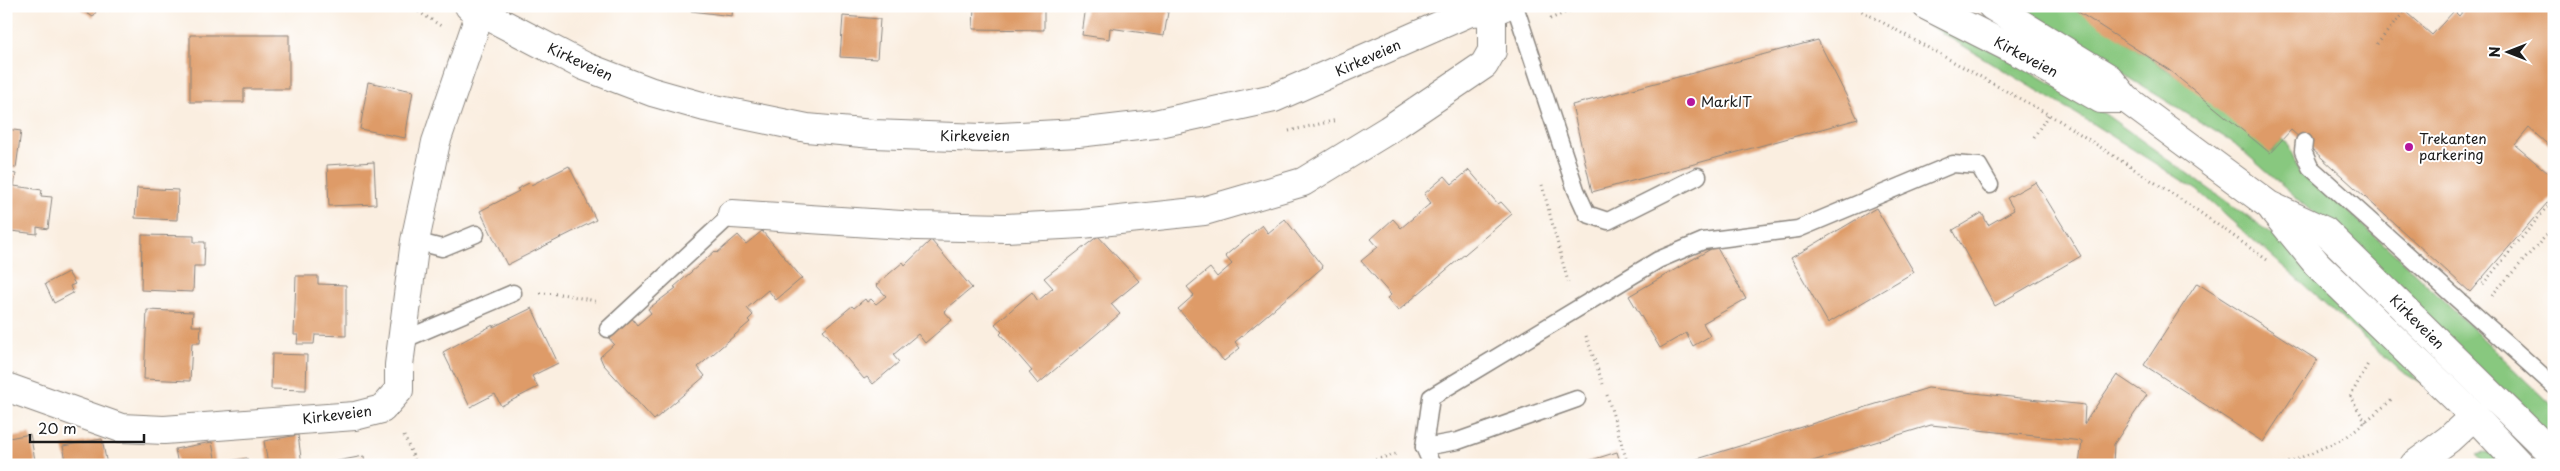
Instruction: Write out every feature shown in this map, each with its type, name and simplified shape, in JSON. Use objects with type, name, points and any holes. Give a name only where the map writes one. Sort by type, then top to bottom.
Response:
[{"type":"main road","name":"Kirkeveien","points":[[1927,6],[2024,55],[2101,99],[2126,99]]},
{"type":"main road","name":"Kirkeveien","points":[[1992,6],[2109,78],[2126,99],[2269,205],[2325,231],[2554,456]]},
{"type":"main road","name":"Kirkeveien","points":[[6,387],[122,428],[164,430],[355,416],[382,409],[400,390],[403,340],[415,240],[436,142],[474,10],[584,66],[652,92],[705,107],[807,128],[873,134],[982,138],[1078,133],[1155,124],[1274,98],[1492,8]]},
{"type":"main road","points":[[732,214],[917,226],[1006,228],[1082,224],[1204,211],[1303,182],[1388,130],[1484,65],[1492,52],[1492,8]]},
{"type":"main road","name":"Kirkeveien","points":[[2269,205],[2317,264],[2474,416],[2520,465]]},
{"type":"main road","points":[[2414,465],[2449,439],[2474,416]]},
{"type":"lane","points":[[1492,8],[1587,214],[1608,221],[1698,176]]},
{"type":"lane","points":[[2304,142],[2303,151],[2310,166],[2426,262],[2554,386]]},
{"type":"lane","points":[[1432,465],[1424,447],[1430,397],[1658,260],[1704,240],[1798,229],[1953,164],[1979,166],[1990,185]]},
{"type":"lane","points":[[608,329],[732,214]]},
{"type":"lane","points":[[415,240],[442,248],[476,234]]},
{"type":"lane","points":[[403,340],[513,293]]},
{"type":"lane","points":[[1424,447],[1458,441],[1578,399]]},
{"type":"path","points":[[1853,6],[2048,115],[2191,206],[2274,265]]},
{"type":"path","points":[[2377,44],[2409,6]]},
{"type":"path","points":[[2034,137],[2048,115]]},
{"type":"path","points":[[1541,183],[1576,309],[1619,428],[1628,465]]},
{"type":"path","points":[[2479,282],[2482,284],[2549,205],[2554,210]]},
{"type":"path","points":[[2491,296],[2554,227]]},
{"type":"path","points":[[513,293],[562,294],[630,309]]},
{"type":"path","points":[[2366,422],[2350,397],[2372,356]]},
{"type":"path","points":[[2284,465],[2345,438],[2392,399]]},
{"type":"path","points":[[1356,465],[1424,447]]},
{"type":"green space","points":[[1897,6],[1902,6],[2009,59],[2105,114],[2284,243],[2422,384],[2401,371],[2197,190],[2085,119]]},
{"type":"green space","points":[[2014,6],[2073,6],[2194,88],[2272,152],[2282,139],[2288,143],[2299,172],[2335,199],[2554,407],[2554,445],[2401,291],[2234,143]]},
{"type":"green space","points":[[2491,451],[2506,465],[2487,465],[2477,455]]},
{"type":"building","points":[[76,6],[99,6],[93,17]]},
{"type":"building","points":[[692,6],[733,6],[732,16],[691,11]]},
{"type":"building","points":[[974,6],[1044,6],[1044,30],[973,29]]},
{"type":"building","points":[[1086,6],[1169,6],[1164,36],[1110,28],[1109,39],[1082,35]]},
{"type":"building","name":"Trekanten parkering","points":[[2069,6],[2399,6],[2432,35],[2454,11],[2459,16],[2467,6],[2554,6],[2554,150],[2529,128],[2515,145],[2548,173],[2554,167],[2554,195],[2470,292],[2291,130],[2270,153],[2169,70]]},
{"type":"building","points":[[843,16],[880,19],[877,59],[840,57]]},
{"type":"building","points":[[190,35],[289,35],[289,89],[244,89],[244,102],[190,102]]},
{"type":"building","points":[[1818,40],[1858,119],[1592,192],[1572,105]]},
{"type":"building","points":[[368,82],[413,91],[405,138],[360,129]]},
{"type":"building","points":[[6,129],[21,131],[16,168],[6,167]]},
{"type":"building","points":[[374,162],[376,204],[329,206],[327,165]]},
{"type":"building","points":[[569,166],[596,220],[507,265],[480,211],[519,191],[517,189],[529,183],[531,185]]},
{"type":"building","points":[[1469,170],[1498,204],[1501,202],[1512,214],[1398,311],[1387,298],[1391,295],[1361,261],[1378,247],[1371,239],[1393,219],[1401,228],[1431,203],[1424,194],[1445,176],[1452,184]]},
{"type":"building","points":[[6,172],[16,174],[14,186],[42,190],[41,196],[52,197],[48,229],[37,227],[37,234],[11,231],[9,245],[6,245]]},
{"type":"building","points":[[2036,182],[2081,256],[1995,306],[1953,230],[1982,213],[1988,225],[2014,210],[2007,198]]},
{"type":"building","points":[[137,188],[178,190],[177,220],[135,218]]},
{"type":"building","points":[[1876,208],[1914,272],[1828,323],[1791,258]]},
{"type":"building","points":[[1285,219],[1323,267],[1235,342],[1240,348],[1224,361],[1178,309],[1194,295],[1187,287],[1210,268],[1217,277],[1232,264],[1225,256],[1262,225],[1268,233]]},
{"type":"building","points":[[762,231],[802,278],[776,300],[768,290],[747,308],[753,315],[748,320],[750,322],[698,367],[705,376],[654,420],[603,364],[600,357],[614,344],[608,337],[631,317],[637,325],[651,313],[648,309],[676,288],[674,287],[715,251],[717,253],[738,235],[746,244]]},
{"type":"building","points":[[142,235],[194,236],[194,242],[205,242],[204,266],[194,266],[193,292],[141,290]]},
{"type":"building","points":[[1098,236],[1139,281],[1111,304],[1120,314],[1038,384],[1029,373],[1032,371],[1000,334],[1002,332],[995,324],[1032,292],[1038,301],[1053,288],[1044,278]]},
{"type":"building","points":[[931,240],[972,288],[944,311],[952,320],[925,343],[918,334],[893,355],[899,362],[873,384],[867,377],[864,379],[823,330],[852,306],[854,308],[865,299],[867,302],[871,299],[876,304],[886,296],[876,285],[903,262],[905,265]]},
{"type":"building","points":[[1716,246],[1746,299],[1703,323],[1710,336],[1693,346],[1686,333],[1660,348],[1629,296]]},
{"type":"building","points":[[68,272],[75,284],[70,286],[73,293],[54,303],[45,284]]},
{"type":"building","points":[[296,276],[318,276],[318,284],[346,285],[346,336],[315,335],[314,344],[297,344],[298,335],[294,335]]},
{"type":"building","points":[[2197,283],[2317,360],[2263,442],[2144,365]]},
{"type":"building","points":[[532,308],[558,363],[532,376],[538,387],[501,406],[495,394],[470,407],[443,352],[493,325],[493,327]]},
{"type":"building","points":[[147,310],[193,312],[192,326],[201,326],[200,343],[192,343],[190,381],[144,379]]},
{"type":"building","points":[[272,354],[307,355],[306,390],[271,389]]},
{"type":"building","points":[[2117,375],[2147,395],[2114,444],[2113,465],[2079,465],[2082,441],[1931,425],[1800,465],[1678,465],[1928,388],[2085,405],[2084,424]]},
{"type":"building","points":[[7,430],[9,438],[30,434],[36,465],[6,465]]},
{"type":"building","points":[[298,435],[302,465],[268,465],[264,441]]},
{"type":"building","points":[[102,439],[107,465],[67,465],[63,446]]},
{"type":"building","points":[[212,442],[216,463],[247,458],[248,465],[178,465],[175,449]]},
{"type":"building","points":[[1617,452],[1621,465],[1579,465],[1579,464]]},
{"type":"building","points":[[364,456],[365,465],[321,465],[321,464]]},
{"type":"place","name":"MarkIT","points":[[1691,102]]},
{"type":"place","name":"Trekanten parkering","points":[[2409,147]]}]
